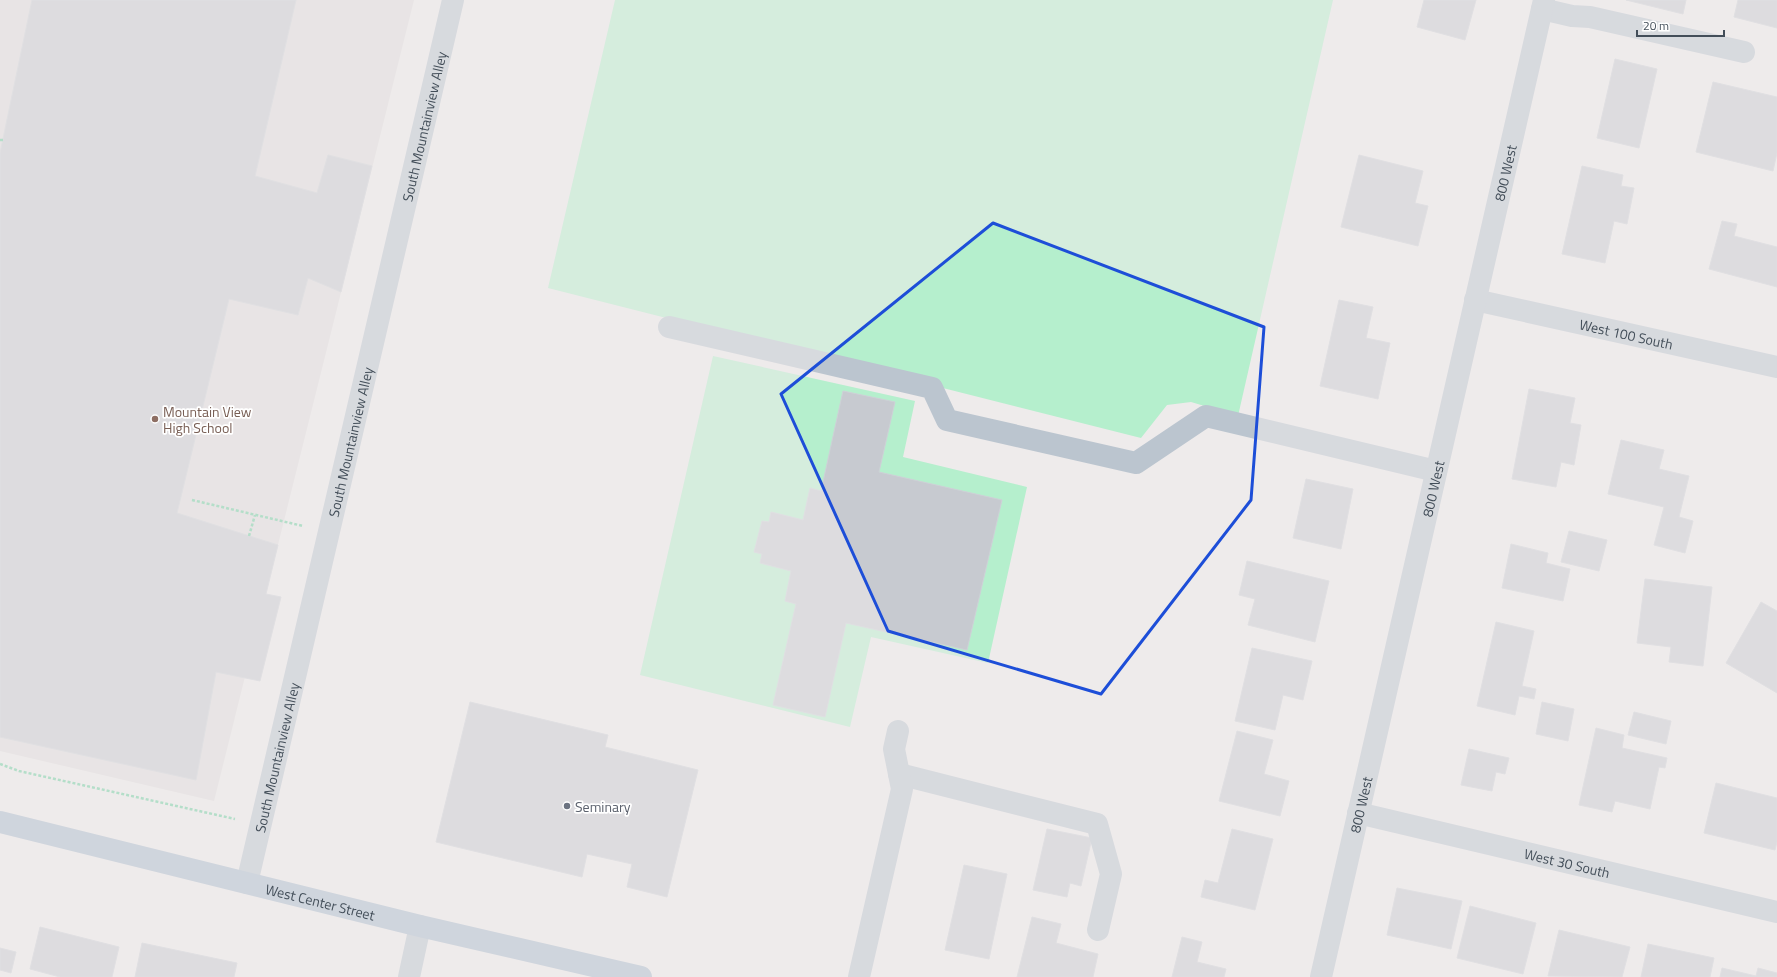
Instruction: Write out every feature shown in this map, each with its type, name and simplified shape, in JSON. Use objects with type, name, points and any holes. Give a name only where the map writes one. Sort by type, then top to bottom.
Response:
[{"type":"main road","name":"West Center Street","points":[[0,822],[420,926],[641,977]]},
{"type":"street","name":"South Mountainview Alley","points":[[247,883],[453,0]]},
{"type":"street","points":[[1543,4],[1572,16],[1590,17],[1744,52]]},
{"type":"street","name":"800 West","points":[[1321,977],[1543,4]]},
{"type":"street","name":"West 100 South","points":[[1475,300],[1777,367]]},
{"type":"street","points":[[670,327],[932,388],[947,420],[1136,463],[1206,416],[1436,471]]},
{"type":"street","points":[[860,977],[902,789],[894,749],[898,731]]},
{"type":"street","points":[[899,774],[1097,824],[1111,874],[1098,930]]},
{"type":"street","name":"West 30 South","points":[[1358,813],[1777,912]]},
{"type":"street","points":[[409,977],[420,926]]},
{"type":"path","points":[[192,500],[305,526]]},
{"type":"path","points":[[249,536],[255,515]]},
{"type":"path","points":[[0,764],[19,771],[235,819]]},
{"type":"highlighted area","points":[[993,223],[1264,327],[1251,500],[1101,694],[888,631],[781,394]]},
{"type":"shaded area","name":"Mountain View High School","points":[[0,0],[414,0],[214,801],[0,751]]},
{"type":"green space","points":[[615,0],[1333,0],[1238,416],[1191,402],[1167,405],[1141,438],[548,288]]},
{"type":"green space","points":[[713,356],[915,401],[903,457],[1027,487],[988,663],[871,637],[850,727],[640,675]]},
{"type":"building","name":"Mountain View High School","points":[[32,0],[296,0],[255,176],[317,193],[328,155],[372,166],[341,292],[308,278],[298,315],[229,299],[177,513],[278,545],[266,594],[281,597],[260,681],[216,672],[196,780],[0,737],[0,153]]},
{"type":"building","points":[[1424,0],[1476,0],[1465,40],[1417,27]]},
{"type":"building","points":[[1626,0],[1686,0],[1683,14]]},
{"type":"building","points":[[1738,0],[1777,0],[1777,28],[1734,17]]},
{"type":"building","points":[[1615,59],[1657,69],[1639,148],[1597,138]]},
{"type":"building","points":[[1713,82],[1777,97],[1777,153],[1773,171],[1696,152]]},
{"type":"building","points":[[1359,155],[1423,171],[1415,203],[1428,206],[1418,246],[1341,227]]},
{"type":"building","points":[[1582,166],[1623,175],[1621,186],[1634,188],[1627,224],[1614,221],[1605,263],[1562,254]]},
{"type":"building","points":[[1722,221],[1737,224],[1734,236],[1777,247],[1777,287],[1709,269]]},
{"type":"building","points":[[1339,300],[1373,307],[1366,338],[1390,343],[1378,399],[1320,386]]},
{"type":"building","points":[[1529,389],[1575,398],[1570,423],[1581,425],[1574,465],[1561,462],[1556,487],[1512,479]]},
{"type":"building","points":[[843,391],[895,402],[879,472],[1002,500],[967,650],[846,623],[825,717],[773,705],[796,604],[785,601],[791,571],[760,563],[762,554],[754,552],[762,521],[769,522],[771,512],[803,520],[810,488],[821,491]]},
{"type":"building","points":[[1621,440],[1664,450],[1659,469],[1689,476],[1679,517],[1693,521],[1685,553],[1654,545],[1664,507],[1608,494]]},
{"type":"building","points":[[1306,479],[1353,489],[1341,549],[1293,538]]},
{"type":"building","points":[[1569,531],[1607,540],[1599,571],[1561,562]]},
{"type":"building","points":[[1511,544],[1548,553],[1546,563],[1570,569],[1563,601],[1502,588]]},
{"type":"building","points":[[1247,561],[1329,581],[1315,642],[1248,625],[1255,599],[1239,595]]},
{"type":"building","points":[[1645,579],[1712,587],[1703,666],[1669,662],[1671,647],[1637,643]]},
{"type":"building","points":[[1761,602],[1777,611],[1777,693],[1726,663]]},
{"type":"building","points":[[1496,622],[1534,631],[1522,686],[1536,689],[1534,699],[1519,696],[1515,715],[1477,706]]},
{"type":"building","points":[[1252,648],[1312,661],[1303,700],[1283,695],[1275,730],[1235,721]]},
{"type":"building","name":"Seminary","points":[[470,702],[608,735],[605,747],[698,770],[667,897],[627,887],[632,864],[587,854],[582,877],[436,842]]},
{"type":"building","points":[[1542,702],[1574,709],[1568,741],[1536,734]]},
{"type":"building","points":[[1634,712],[1671,721],[1666,744],[1628,735]]},
{"type":"building","points":[[1596,728],[1624,735],[1622,748],[1667,758],[1665,768],[1659,767],[1650,809],[1615,801],[1612,812],[1579,805]]},
{"type":"building","points":[[1237,731],[1273,740],[1264,774],[1289,781],[1280,816],[1219,801]]},
{"type":"building","points":[[1469,749],[1509,758],[1505,774],[1496,772],[1492,791],[1461,785]]},
{"type":"building","points":[[1716,783],[1777,798],[1777,842],[1775,850],[1704,833]]},
{"type":"building","points":[[1047,829],[1092,838],[1081,886],[1070,883],[1067,897],[1033,890]]},
{"type":"building","points":[[1232,829],[1273,839],[1255,910],[1201,897],[1205,880],[1218,883]]},
{"type":"building","points":[[964,865],[1007,874],[989,959],[945,950]]},
{"type":"building","points":[[1397,888],[1462,901],[1451,949],[1387,935]]},
{"type":"building","points":[[1470,906],[1536,923],[1523,974],[1457,958]]},
{"type":"building","points":[[1032,917],[1061,924],[1056,943],[1098,954],[1093,977],[1017,977]]},
{"type":"building","points":[[40,927],[119,947],[112,977],[60,977],[30,969]]},
{"type":"building","points":[[1559,930],[1630,947],[1622,977],[1548,976]]},
{"type":"building","points":[[1182,937],[1202,942],[1197,962],[1226,969],[1224,977],[1172,977]]},
{"type":"building","points":[[142,943],[237,963],[234,977],[135,977]]},
{"type":"building","points":[[1648,944],[1714,958],[1710,977],[1641,977]]},
{"type":"building","points":[[0,948],[16,952],[11,973],[0,970]]},
{"type":"building","points":[[1722,968],[1756,976],[1758,968],[1777,973],[1777,977],[1720,977]]},
{"type":"place","name":"Mountain View High School","points":[[155,419]]},
{"type":"place","name":"Seminary","points":[[567,806]]}]
